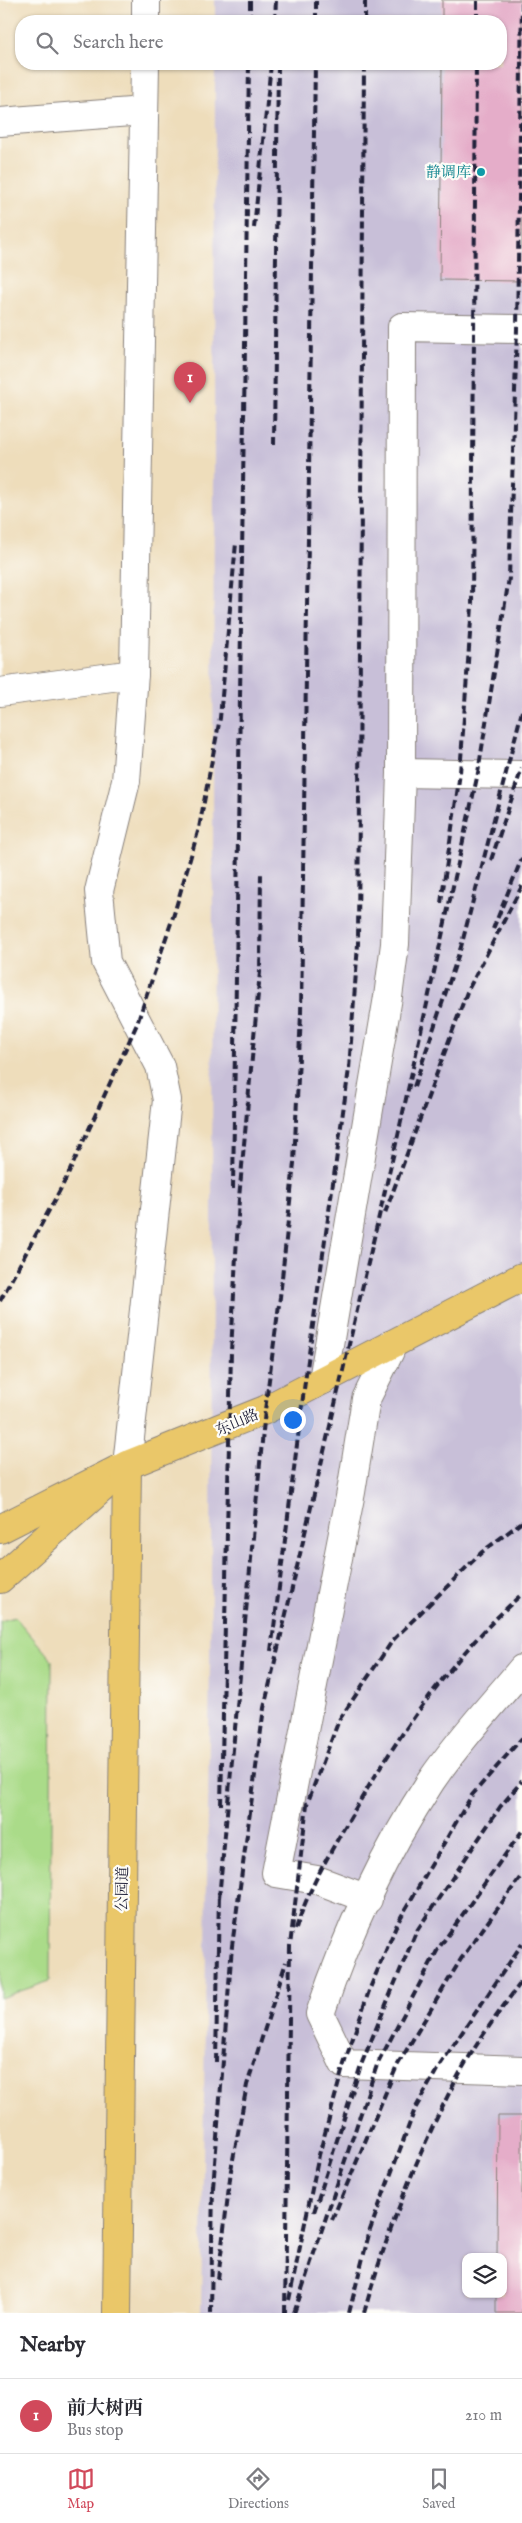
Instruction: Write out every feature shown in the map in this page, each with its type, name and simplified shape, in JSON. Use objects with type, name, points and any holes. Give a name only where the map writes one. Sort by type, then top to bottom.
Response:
[{"type":"main road","name":"东山路","points":[[0,1529],[127,1465],[230,1426],[390,1348],[522,1277]]},
{"type":"main road","name":"东山路","points":[[390,1348],[522,1298]]},
{"type":"main road","name":"东山路","points":[[0,1579],[127,1465]]},
{"type":"main road","name":"公园道","points":[[116,2313],[127,1465]]},
{"type":"street","points":[[146,0],[146,15]]},
{"type":"street","points":[[127,1465],[167,1100],[160,1066],[106,962],[99,891],[126,780],[134,674],[145,70]]},
{"type":"street","points":[[0,122],[144,111]]},
{"type":"street","points":[[333,1375],[395,944],[401,774],[402,326],[522,329]]},
{"type":"street","points":[[0,692],[134,674]]},
{"type":"street","points":[[401,774],[522,775]]},
{"type":"street","points":[[368,1898],[317,1880],[276,1873],[351,1492],[366,1399],[390,1348]]},
{"type":"street","points":[[522,1669],[432,1780],[390,1849],[336,1965],[320,2014],[344,2064],[522,2070]]},
{"type":"shaded area","points":[[215,0],[522,0],[522,2313],[201,2313],[211,1585],[215,70],[507,70],[507,15],[215,15]]},
{"type":"green space","points":[[15,1617],[52,1660],[50,1981],[0,1998],[0,1621]]},
{"type":"building","name":"静调库","points":[[442,0],[522,0],[522,281],[440,280],[442,70],[507,70],[507,15],[442,15]]},
{"type":"building","points":[[498,2116],[522,2116],[522,2313],[496,2313],[496,2298],[507,2298],[507,2253],[497,2253]]},
{"type":"railway","points":[[250,0],[250,15]]},
{"type":"railway","points":[[275,15],[276,0]]},
{"type":"railway","points":[[316,0],[316,15]]},
{"type":"railway","points":[[365,0],[365,15]]},
{"type":"railway","points":[[477,0],[477,15]]},
{"type":"railway","points":[[213,2188],[232,1946],[264,1708],[398,1135],[478,773],[509,578],[517,329],[522,0]]},
{"type":"railway","points":[[233,1189],[249,70]]},
{"type":"railway","points":[[254,228],[270,70]]},
{"type":"railway","points":[[274,445],[278,70]]},
{"type":"railway","points":[[219,1898],[265,1410],[280,1297],[294,1163],[301,1014],[315,70]]},
{"type":"railway","points":[[271,1651],[304,1389],[349,1069],[358,944],[364,70]]},
{"type":"railway","points":[[441,903],[460,773],[472,606],[476,70]]},
{"type":"railway","points":[[0,1301],[67,1177],[137,1024],[174,914],[199,828],[220,718],[236,543]]},
{"type":"railway","points":[[414,1087],[461,947],[522,711]]},
{"type":"railway","points":[[491,860],[522,768]]},
{"type":"railway","points":[[493,929],[522,858]]},
{"type":"railway","points":[[221,1805],[231,1352],[239,1198],[260,972],[261,871]]},
{"type":"railway","points":[[385,1213],[467,992],[522,886]]},
{"type":"railway","points":[[285,2313],[290,1946],[307,1804],[339,1720],[393,1640],[482,1552],[522,1522]]},
{"type":"railway","points":[[296,1929],[306,1901],[325,1861],[365,1792],[404,1731],[471,1645],[522,1594]]},
{"type":"railway","points":[[289,2300],[319,2155],[344,2064],[370,1988],[398,1922],[472,1795],[522,1738]]},
{"type":"railway","points":[[314,2212],[361,2065],[416,1932],[500,1807],[522,1781]]},
{"type":"railway","points":[[298,2301],[377,2065],[438,1949],[522,1831]]},
{"type":"railway","points":[[332,2220],[397,2066],[461,1959],[522,1875]]},
{"type":"railway","points":[[216,2062],[219,1892]]},
{"type":"railway","points":[[349,2313],[370,2230],[415,2109],[438,2068],[522,1944]]},
{"type":"railway","points":[[218,2279],[231,2170],[247,2085],[286,1962]]},
{"type":"railway","points":[[364,2313],[394,2220],[433,2126],[462,2069],[490,2024],[522,1981]]},
{"type":"railway","points":[[211,2313],[213,2182]]},
{"type":"railway","points":[[294,2313],[300,2296]]},
{"type":"place","name":"静调库","points":[[481,172]]},
{"type":"place","name":"前大树西","points":[[190,403]]}]
